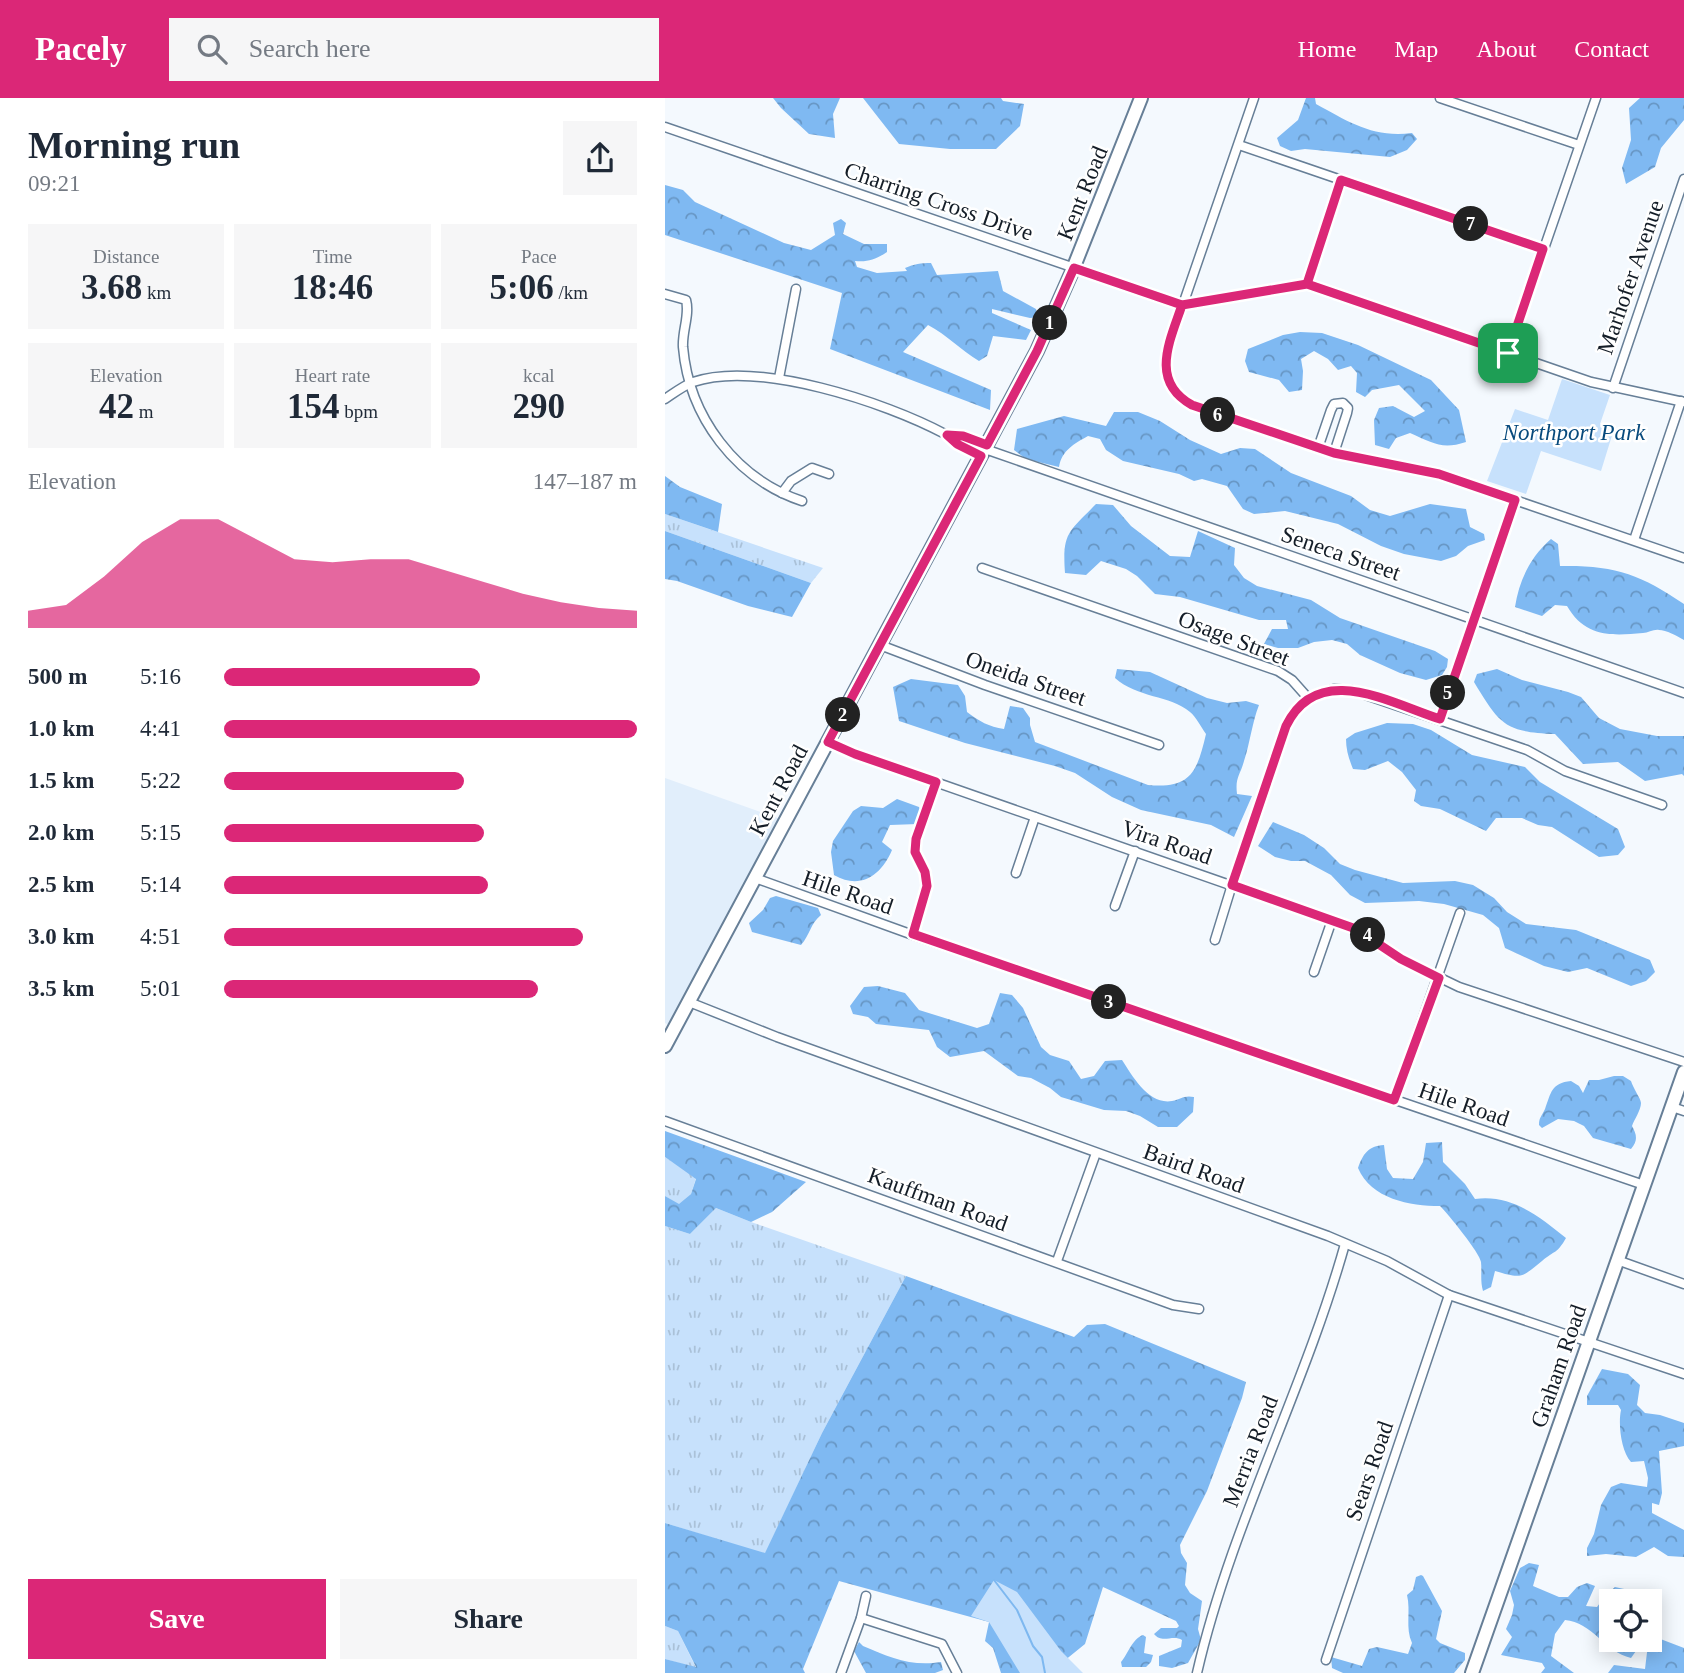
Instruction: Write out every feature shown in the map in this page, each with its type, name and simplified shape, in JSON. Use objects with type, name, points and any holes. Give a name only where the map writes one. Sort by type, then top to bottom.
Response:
[{"type":"main road","name":"Kent Road","points":[[665,1046],[1037,351],[1074,268],[1142,98]]},
{"type":"main road","name":"Graham Road","points":[[1472,1673],[1644,1185],[1678,1109],[1684,1072]]},
{"type":"street","points":[[1254,98],[1165,359],[1167,375],[1179,396],[1192,405],[1318,448],[1439,474],[1684,558]]},
{"type":"street","points":[[1440,98],[1579,145]]},
{"type":"street","points":[[1508,353],[1596,98]]},
{"type":"street","name":"Charring Cross Drive","points":[[665,127],[1182,305],[1307,284],[1613,388],[1683,402]]},
{"type":"street","points":[[1239,145],[1543,249]]},
{"type":"street","name":"Marhofer Avenue","points":[[1613,388],[1684,179]]},
{"type":"street","points":[[1307,284],[1341,180]]},
{"type":"street","points":[[779,378],[796,289]]},
{"type":"street","points":[[665,293],[687,300],[683,345],[691,383],[706,422],[739,465],[782,494],[801,502]]},
{"type":"street","name":"Seneca Street","points":[[691,383],[745,376],[779,378],[875,404],[947,435],[963,436],[984,450],[1684,693]]},
{"type":"street","points":[[665,398],[691,383]]},
{"type":"street","points":[[1634,540],[1683,402]]},
{"type":"street","points":[[1318,448],[1334,404],[1343,403],[1347,413],[1334,453]]},
{"type":"street","points":[[782,494],[791,481],[812,468],[829,474]]},
{"type":"street","points":[[1440,719],[1515,500]]},
{"type":"street","name":"Osage Street","points":[[982,568],[1278,671],[1292,680],[1308,698]]},
{"type":"street","name":"Oneida Street","points":[[880,645],[985,685],[1159,745]]},
{"type":"street","points":[[1215,940],[1286,726],[1291,716],[1308,698],[1334,689],[1351,690],[1440,719],[1527,750],[1565,771],[1662,805]]},
{"type":"street","name":"Vira Road","points":[[828,742],[855,754],[1332,920],[1365,934],[1401,959],[1459,987],[1684,1062]]},
{"type":"street","points":[[913,934],[927,886],[925,872],[915,852],[916,839],[936,782]]},
{"type":"street","points":[[1016,873],[1035,817]]},
{"type":"street","points":[[1115,906],[1135,852]]},
{"type":"street","name":"Hile Road","points":[[755,878],[1644,1185]]},
{"type":"street","points":[[1394,1100],[1460,913]]},
{"type":"street","points":[[1314,972],[1332,920]]},
{"type":"street","name":"Baird Road","points":[[688,1002],[777,1038],[1345,1244],[1387,1261],[1450,1295],[1684,1374]]},
{"type":"street","name":"Kauffman Road","points":[[665,1121],[1173,1305],[1199,1309]]},
{"type":"street","points":[[1057,1261],[1095,1153]]},
{"type":"street","name":"Merria Road","points":[[1197,1673],[1217,1596],[1308,1354],[1345,1244]]},
{"type":"street","points":[[1617,1261],[1684,1284]]},
{"type":"street","name":"Sears Road","points":[[1326,1660],[1450,1295]]},
{"type":"street","points":[[841,1673],[866,1596]]},
{"type":"street","points":[[860,1618],[942,1644],[957,1673]]},
{"type":"shaded area","points":[[665,778],[786,821],[674,1028],[665,1023]]},
{"type":"green space","points":[[773,98],[840,98],[833,114],[835,138],[809,134]]},
{"type":"green space","points":[[863,98],[1001,98],[1003,101],[1024,104],[1020,126],[996,149],[950,149],[899,144]]},
{"type":"green space","points":[[1306,98],[1315,98],[1316,104],[1362,127],[1385,133],[1412,133],[1417,139],[1407,150],[1390,157],[1305,149],[1291,151],[1280,146],[1277,138],[1298,120]]},
{"type":"green space","points":[[1640,98],[1684,98],[1684,120],[1661,148],[1655,167],[1626,184],[1622,168],[1631,140],[1629,108]]},
{"type":"green space","points":[[665,185],[683,190],[695,202],[784,243],[811,250],[835,235],[833,223],[841,219],[846,223],[843,234],[864,244],[887,244],[887,252],[879,257],[868,261],[855,261],[857,267],[877,273],[907,271],[905,268],[927,263],[931,263],[937,275],[998,271],[1003,291],[1036,309],[1038,317],[1030,318],[992,309],[992,313],[1031,330],[1026,340],[993,336],[987,356],[979,361],[928,325],[903,352],[991,390],[990,410],[830,349],[842,293],[665,235]]},
{"type":"green space","points":[[1300,332],[1322,333],[1358,345],[1431,380],[1459,410],[1466,442],[1444,445],[1410,433],[1396,438],[1389,449],[1375,445],[1374,420],[1379,408],[1393,406],[1414,417],[1425,411],[1399,385],[1372,390],[1365,397],[1356,392],[1357,373],[1351,366],[1338,370],[1328,359],[1314,351],[1301,359],[1302,390],[1289,392],[1279,380],[1249,372],[1245,361],[1248,349],[1283,335]]},
{"type":"green space","name":"Northport Park","points":[[1562,379],[1610,395],[1600,424],[1614,429],[1601,471],[1541,451],[1526,494],[1487,481],[1515,409],[1548,420]]},
{"type":"green space","points":[[1114,412],[1138,412],[1221,454],[1240,448],[1255,449],[1291,473],[1351,496],[1370,510],[1390,516],[1430,504],[1466,509],[1470,527],[1484,534],[1485,540],[1441,561],[1404,554],[1381,546],[1338,524],[1285,511],[1254,514],[1243,509],[1227,486],[1202,479],[1194,481],[1179,474],[1123,461],[1106,450],[1100,439],[1088,436],[1073,445],[1063,456],[1059,467],[1026,459],[1014,450],[1017,429],[1064,416],[1106,426]]},
{"type":"green space","points":[[665,476],[680,487],[722,504],[718,532],[665,514]]},
{"type":"green space","points":[[1096,504],[1113,505],[1131,526],[1170,556],[1190,557],[1198,531],[1235,548],[1234,565],[1244,578],[1257,586],[1311,600],[1340,618],[1435,651],[1448,659],[1447,667],[1442,675],[1426,680],[1400,673],[1360,655],[1347,644],[1332,640],[1314,642],[1298,648],[1278,648],[1264,644],[1272,629],[1288,629],[1286,620],[1259,620],[1180,597],[1155,594],[1126,569],[1101,561],[1086,575],[1065,573],[1065,549],[1069,534]]},
{"type":"green space","points":[[665,514],[823,568],[811,583],[665,531]]},
{"type":"green space","points":[[665,531],[811,583],[792,617],[665,579]]},
{"type":"green space","points":[[1551,539],[1558,544],[1560,566],[1596,567],[1626,573],[1654,585],[1684,604],[1684,640],[1659,630],[1620,634],[1599,632],[1582,624],[1567,606],[1555,605],[1542,616],[1515,607],[1527,570]]},
{"type":"green space","points":[[1117,669],[1150,672],[1207,698],[1227,703],[1246,701],[1259,705],[1237,784],[1237,794],[1252,796],[1234,837],[1211,825],[1141,810],[1112,797],[1075,773],[1055,766],[965,743],[899,721],[893,687],[911,679],[958,685],[965,696],[967,712],[989,725],[1004,729],[1010,706],[1023,708],[1030,718],[1035,742],[1148,785],[1162,786],[1183,781],[1195,768],[1206,734],[1192,714],[1182,706],[1124,685],[1115,678]]},
{"type":"green space","points":[[1497,669],[1522,680],[1581,697],[1599,718],[1620,729],[1657,736],[1684,736],[1684,776],[1682,774],[1645,781],[1618,762],[1583,764],[1555,734],[1525,731],[1505,723],[1491,708],[1474,682],[1477,674]]},
{"type":"green space","points":[[1387,723],[1413,724],[1431,730],[1472,755],[1525,767],[1540,782],[1618,829],[1625,847],[1618,855],[1599,857],[1552,827],[1538,825],[1522,818],[1496,818],[1486,831],[1440,809],[1421,806],[1414,801],[1416,790],[1402,772],[1388,761],[1365,770],[1353,769],[1346,739],[1355,733]]},
{"type":"green space","points":[[897,799],[919,807],[922,813],[918,824],[890,825],[882,842],[892,850],[882,867],[869,878],[852,881],[834,875],[831,852],[833,841],[853,811],[861,806],[883,808]]},
{"type":"green space","points":[[1273,822],[1304,835],[1324,848],[1340,864],[1355,870],[1403,883],[1455,881],[1473,885],[1526,924],[1576,930],[1650,960],[1655,972],[1646,981],[1631,986],[1587,968],[1568,972],[1544,966],[1505,948],[1499,928],[1483,915],[1444,904],[1419,901],[1365,903],[1350,895],[1331,875],[1305,861],[1275,857],[1258,846]]},
{"type":"green space","points":[[776,896],[818,908],[821,915],[801,945],[752,932],[749,923],[763,910],[770,898]]},
{"type":"green space","points":[[878,986],[905,993],[919,1010],[977,1028],[989,1024],[1000,993],[1012,995],[1023,1008],[1041,1047],[1050,1055],[1069,1061],[1081,1079],[1094,1076],[1105,1061],[1122,1060],[1143,1088],[1156,1099],[1172,1101],[1194,1097],[1193,1112],[1177,1127],[1158,1127],[1126,1111],[1104,1110],[1061,1097],[1031,1078],[1018,1076],[984,1051],[950,1057],[937,1047],[929,1030],[876,1024],[868,1017],[853,1014],[850,1006],[864,987]]},
{"type":"green space","points":[[1623,1076],[1631,1081],[1641,1101],[1632,1126],[1636,1138],[1631,1149],[1593,1138],[1584,1126],[1574,1121],[1558,1119],[1542,1128],[1539,1125],[1551,1094],[1559,1084],[1571,1081],[1579,1086],[1583,1093],[1589,1080]]},
{"type":"green space","points":[[665,1131],[806,1182],[772,1212],[751,1222],[716,1208],[690,1234],[665,1226],[665,1196],[679,1204],[691,1194],[696,1179],[665,1157]]},
{"type":"green space","points":[[1442,1142],[1443,1162],[1465,1184],[1475,1199],[1501,1200],[1524,1208],[1566,1238],[1560,1247],[1521,1275],[1495,1271],[1491,1287],[1483,1291],[1479,1257],[1440,1206],[1404,1202],[1382,1194],[1364,1179],[1358,1168],[1367,1152],[1384,1145],[1387,1169],[1393,1178],[1413,1179],[1423,1162],[1426,1143]]},
{"type":"green space","points":[[665,1157],[696,1178],[691,1194],[679,1205],[665,1196]]},
{"type":"green space","points":[[716,1208],[906,1276],[822,1433],[765,1554],[665,1523],[665,1226],[690,1234]]},
{"type":"green space","points":[[906,1276],[1074,1337],[1087,1325],[1105,1324],[1246,1382],[1207,1491],[1180,1545],[1187,1563],[1185,1585],[1190,1593],[1202,1601],[1198,1629],[1201,1640],[1188,1663],[1172,1668],[1159,1666],[1159,1656],[1181,1647],[1182,1640],[1160,1638],[1154,1634],[1161,1628],[1177,1628],[1179,1626],[1176,1621],[1103,1587],[1085,1644],[1064,1661],[1070,1673],[1001,1673],[993,1648],[985,1641],[989,1622],[839,1581],[803,1669],[805,1673],[665,1673],[665,1659],[696,1667],[678,1631],[665,1626],[665,1523],[765,1553],[822,1433]]},
{"type":"green space","points":[[1602,1369],[1628,1374],[1640,1385],[1637,1405],[1645,1413],[1684,1423],[1684,1446],[1659,1451],[1662,1493],[1659,1505],[1652,1503],[1652,1513],[1684,1530],[1684,1557],[1668,1556],[1654,1547],[1636,1557],[1606,1554],[1587,1556],[1587,1548],[1594,1534],[1601,1505],[1611,1487],[1621,1483],[1647,1487],[1648,1478],[1644,1461],[1631,1462],[1625,1451],[1620,1430],[1621,1410],[1618,1405],[1587,1405],[1587,1396]]},
{"type":"green space","points":[[1529,1563],[1539,1565],[1533,1586],[1559,1597],[1568,1597],[1577,1587],[1587,1583],[1595,1586],[1586,1606],[1597,1607],[1599,1604],[1599,1638],[1583,1626],[1565,1620],[1555,1634],[1551,1656],[1574,1673],[1541,1673],[1545,1668],[1542,1663],[1501,1655],[1512,1637],[1506,1629],[1514,1605],[1510,1591],[1520,1568]]},
{"type":"green space","points":[[1421,1575],[1442,1611],[1436,1639],[1465,1653],[1465,1660],[1454,1673],[1343,1673],[1332,1668],[1331,1657],[1362,1666],[1369,1649],[1377,1647],[1408,1654],[1412,1643],[1407,1595],[1413,1590],[1416,1577]]},
{"type":"green space","points":[[994,1580],[1017,1592],[1061,1651],[1083,1673],[1020,1673],[989,1622],[971,1616]]},
{"type":"green space","points":[[665,1626],[678,1631],[696,1668],[665,1659]]},
{"type":"green space","points":[[1143,1635],[1146,1637],[1144,1653],[1153,1655],[1151,1662],[1146,1667],[1122,1667],[1121,1662],[1136,1640]]},
{"type":"green space","points":[[1662,1640],[1684,1648],[1684,1673],[1608,1673],[1614,1665],[1645,1669],[1647,1652],[1662,1652]]},
{"type":"green space","points":[[859,1642],[863,1646],[901,1660],[941,1662],[943,1670],[935,1673],[866,1673],[854,1651]]},
{"type":"green space","points":[[1617,1652],[1635,1652],[1631,1658]]},
{"type":"waterway","points":[[994,1580],[1017,1610],[1033,1646],[1042,1657],[1045,1673]]},
{"type":"route","points":[[1508,353],[1307,284],[1182,305],[1074,268],[1037,351],[987,445],[963,436],[947,435],[957,444],[981,456],[828,742],[936,782],[916,839],[915,852],[925,872],[927,886],[913,934],[1394,1100],[1439,978],[1401,959],[1356,929],[1232,885],[1286,726],[1291,716],[1308,698],[1334,689],[1351,690],[1440,719],[1515,500],[1439,474],[1334,453],[1192,405],[1183,400],[1171,385],[1165,359],[1182,305],[1208,302],[1307,284],[1341,180],[1543,249],[1508,353]]}]
